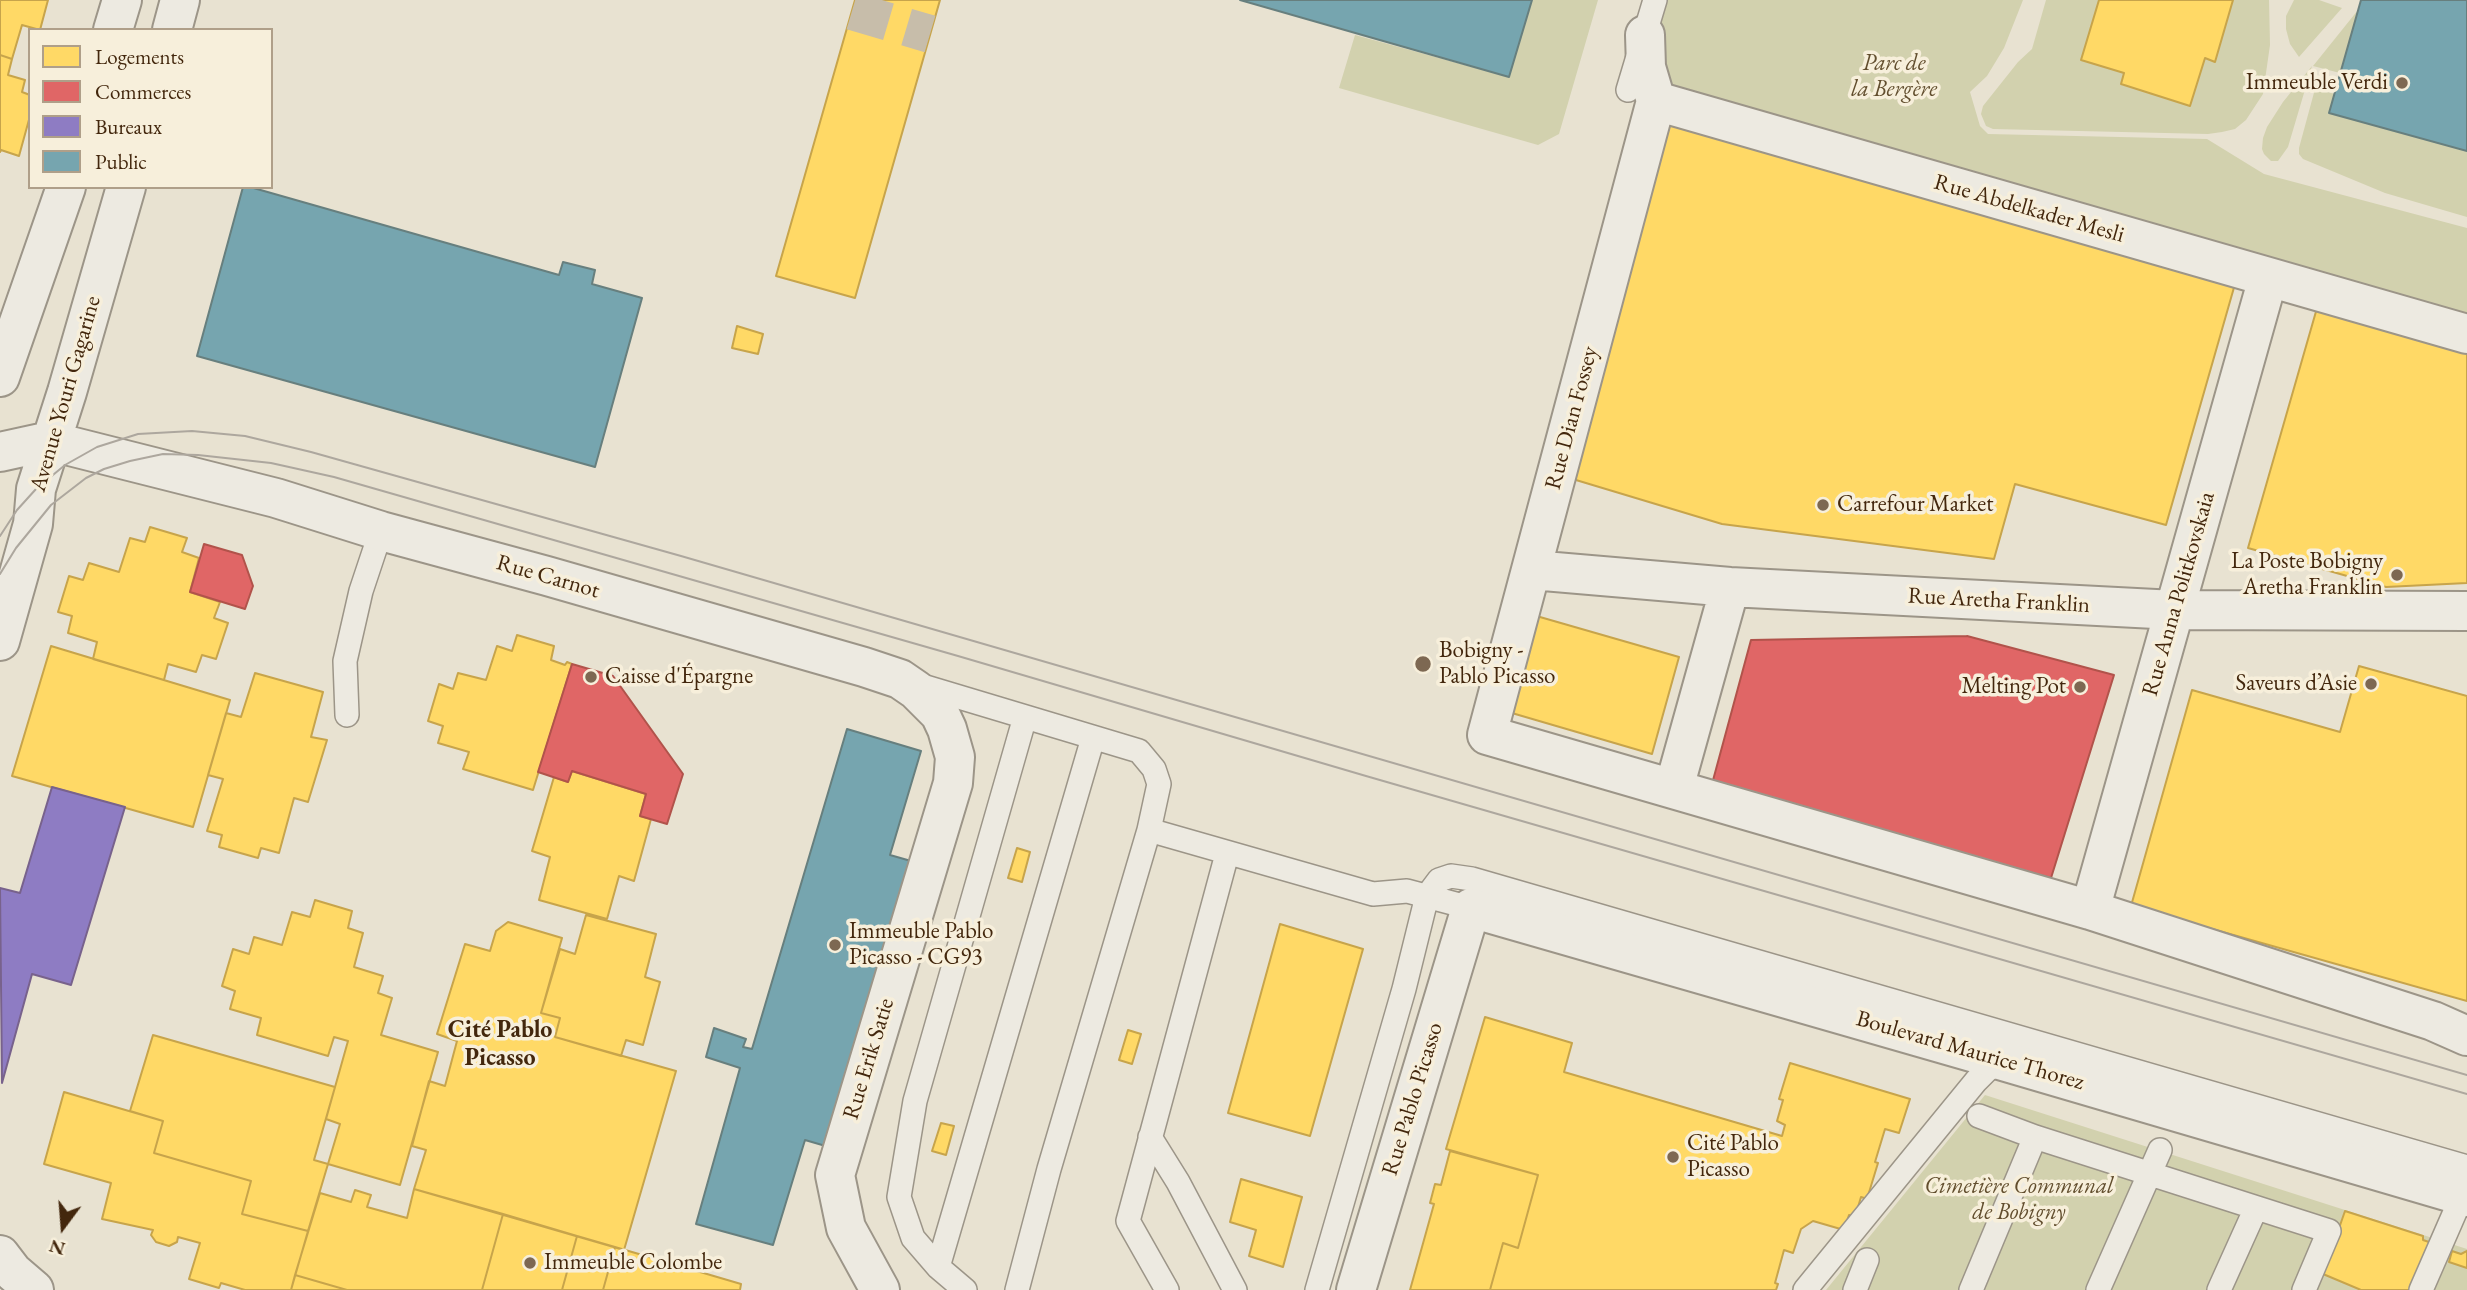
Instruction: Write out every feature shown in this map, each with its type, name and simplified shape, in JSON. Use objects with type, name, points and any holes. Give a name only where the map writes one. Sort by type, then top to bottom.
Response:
[{"type":"street","points":[[114,28],[122,0]]},
{"type":"street","points":[[173,28],[180,0]]},
{"type":"street","points":[[1642,95],[1650,17]]},
{"type":"street","name":"Rue Abdelkader Mesli","points":[[1642,95],[2467,334]]},
{"type":"street","name":"Rue Dian Fossey","points":[[1642,95],[1532,570],[1487,736],[1674,788]]},
{"type":"street","points":[[0,377],[65,189]]},
{"type":"street","name":"Avenue Youri Gagarine","points":[[0,641],[33,524],[36,489],[125,189]]},
{"type":"street","name":"Rue Anna Politkovskaia","points":[[2090,911],[2268,278]]},
{"type":"street","name":"Rue Carnot","points":[[0,452],[50,441],[276,498],[381,531],[900,679]]},
{"type":"street","name":"Rue Aretha Franklin","points":[[1532,570],[1730,587],[2175,610],[2467,611]]},
{"type":"street","points":[[1730,587],[1674,788],[2090,911],[2433,1021],[2467,1035]]},
{"type":"street","name":"Rue Erik Satie","points":[[880,1290],[846,1228],[835,1175],[955,769],[952,746],[940,714],[916,690],[900,679]]},
{"type":"street","name":"Boulevard Maurice Thorez","points":[[1471,908],[2003,1061],[2465,1187]]},
{"type":"street","name":"Rue Pablo Picasso","points":[[1356,1290],[1471,908]]},
{"type":"street","points":[[0,1255],[13,1272],[34,1290]]},
{"type":"lane","points":[[347,715],[345,661],[361,591],[381,531]]},
{"type":"lane","name":"Rue Carnot","points":[[900,679],[1139,751],[1154,769],[1159,789],[1049,1169],[1017,1290]]},
{"type":"lane","points":[[965,1290],[938,1267],[914,1238],[899,1196],[915,1101],[1025,717]]},
{"type":"lane","points":[[938,1267],[1093,737]]},
{"type":"lane","points":[[1149,830],[1373,894],[1407,891],[1471,908]]},
{"type":"lane","points":[[1167,1290],[1128,1221],[1227,853]]},
{"type":"lane","points":[[1317,1290],[1401,1002],[1426,896],[1433,885],[1444,878],[1460,877],[2465,1187],[2421,1290]]},
{"type":"lane","points":[[1805,1290],[1976,1081],[1987,1070],[2003,1061]]},
{"type":"lane","points":[[1979,1116],[2035,1137],[2329,1231],[2304,1290]]},
{"type":"lane","points":[[1150,1137],[1178,1182],[1235,1290]]},
{"type":"lane","points":[[1971,1290],[2035,1137]]},
{"type":"lane","points":[[2098,1290],[2160,1150]]},
{"type":"lane","points":[[2218,1290],[2256,1208]]},
{"type":"lane","points":[[1855,1290],[1867,1260]]},
{"type":"green space","points":[[1532,0],[1598,0],[1559,134],[1538,145],[1339,88],[1355,35],[1509,77]]},
{"type":"green space","name":"Parc de la Bergère","points":[[1666,0],[2023,0],[2004,48],[1987,76],[1970,92],[1980,126],[1988,134],[2207,139],[2264,174],[2467,228],[2467,321],[1673,87],[1661,71],[1656,34]]},
{"type":"green space","points":[[2046,0],[2099,0],[2081,60],[2124,73],[2122,85],[2190,105],[2205,58],[2215,61],[2233,0],[2269,0],[2270,45],[2263,94],[2246,120],[2235,129],[2208,134],[1993,129],[1986,126],[1981,114],[1983,106],[2018,62],[2032,49]]},
{"type":"green space","points":[[2294,0],[2319,0],[2342,8],[2299,57],[2290,44],[2286,29],[2286,16]]},
{"type":"green space","points":[[2358,10],[2340,73],[2313,66]]},
{"type":"green space","points":[[2312,66],[2288,147],[2278,161],[2271,161],[2262,149],[2267,127]]},
{"type":"green space","points":[[2315,89],[2335,94],[2330,113],[2467,151],[2467,217],[2385,193],[2303,159],[2299,148]]},
{"type":"green space","name":"Cimetière Communal de Bobigny","points":[[1985,1095],[2467,1249],[2467,1290],[1826,1290]]},
{"type":"building: Logements","points":[[0,0],[48,0],[41,28],[22,25],[12,59],[0,55]]},
{"type":"building: Logements","points":[[855,0],[940,0],[855,298],[776,276]]},
{"type":"building: Logements","points":[[2099,0],[2233,0],[2215,62],[2205,58],[2190,106],[2121,84],[2124,73],[2081,60]]},
{"type":"building: Logements","points":[[0,55],[12,59],[8,75],[25,80],[22,92],[28,94],[28,123],[19,156],[1,150],[0,152]]},
{"type":"building: Logements","points":[[1670,116],[2235,284],[2166,525],[2015,484],[1994,559],[1722,524],[1566,477]]},
{"type":"building: Logements","points":[[2317,308],[2467,350],[2467,583],[2386,587],[2248,548]]},
{"type":"building: Logements","points":[[737,326],[763,334],[758,354],[732,348]]},
{"type":"building: Logements","points":[[150,527],[187,538],[182,552],[199,558],[190,592],[220,602],[214,618],[228,623],[216,659],[202,655],[196,672],[168,664],[164,680],[93,659],[97,642],[68,633],[72,616],[58,612],[69,576],[83,580],[89,563],[119,572],[130,538],[145,542]]},
{"type":"building: Logements","points":[[1533,615],[1679,657],[1652,754],[1505,711]]},
{"type":"building: Logements","points":[[517,635],[554,646],[551,660],[565,665],[567,662],[572,664],[533,790],[463,769],[469,752],[438,743],[443,726],[428,721],[439,684],[453,689],[458,673],[486,680],[497,646],[512,651]]},
{"type":"building: Logements","points":[[51,646],[230,700],[193,827],[12,776]]},
{"type":"building: Logements","points":[[2359,666],[2467,696],[2467,1001],[2131,906],[2192,690],[2340,732]]},
{"type":"building: Logements","points":[[255,673],[323,692],[311,737],[327,740],[308,802],[294,798],[279,853],[261,848],[258,858],[219,847],[222,835],[207,831],[223,779],[208,775],[226,713],[241,717]]},
{"type":"building: Logements","points":[[572,771],[646,794],[640,816],[651,819],[634,881],[619,876],[607,919],[539,900],[550,857],[532,851],[554,777],[568,782]]},
{"type":"building: Logements","points":[[1017,848],[1030,852],[1022,882],[1008,878]]},
{"type":"building: Logements","points":[[315,900],[352,911],[348,928],[363,933],[354,967],[383,976],[378,993],[392,998],[381,1035],[438,1052],[400,1185],[328,1164],[340,1124],[326,1119],[348,1041],[334,1037],[328,1056],[257,1035],[261,1018],[230,1009],[235,991],[222,986],[233,949],[249,954],[254,937],[282,945],[292,912],[310,917]]},
{"type":"building: Logements","points":[[586,915],[656,934],[645,977],[660,982],[643,1045],[626,1040],[621,1056],[555,1037],[560,1018],[541,1013],[560,949],[575,954]]},
{"type":"building: Logements","points":[[508,922],[562,938],[541,1013],[560,1018],[555,1037],[676,1071],[624,1250],[414,1189],[426,1150],[412,1146],[429,1081],[445,1086],[457,1041],[437,1034],[465,944],[490,951],[496,931]]},
{"type":"building: Logements","points":[[1280,924],[1363,949],[1310,1136],[1228,1113]]},
{"type":"building: Logements","name":"Cité Pablo Picasso","points":[[1485,1017],[1572,1043],[1564,1072],[1782,1136],[1785,1125],[1777,1121],[1783,1100],[1779,1099],[1790,1063],[1910,1099],[1899,1133],[1885,1129],[1867,1199],[1861,1197],[1855,1217],[1849,1215],[1844,1230],[1813,1221],[1801,1229],[1793,1253],[1784,1250],[1775,1283],[1778,1284],[1776,1290],[1490,1290],[1503,1243],[1518,1248],[1538,1175],[1446,1149]]},
{"type":"building: Logements","points":[[1128,1030],[1141,1034],[1132,1064],[1119,1060]]},
{"type":"building: Logements","points":[[153,1035],[335,1087],[314,1160],[328,1164],[308,1231],[242,1214],[251,1181],[154,1153],[163,1121],[130,1111]]},
{"type":"building: Logements","points":[[64,1092],[163,1121],[154,1153],[251,1181],[242,1214],[308,1231],[291,1290],[245,1290],[221,1283],[219,1288],[189,1279],[200,1243],[178,1237],[177,1242],[169,1246],[156,1242],[151,1235],[153,1230],[102,1219],[111,1183],[44,1164]]},
{"type":"building: Logements","points":[[941,1123],[954,1126],[946,1155],[932,1151]]},
{"type":"building: Logements","points":[[1450,1151],[1538,1175],[1518,1248],[1503,1243],[1490,1290],[1410,1290],[1434,1204],[1430,1203],[1435,1184],[1441,1185]]},
{"type":"building: Logements","points":[[1241,1179],[1302,1197],[1283,1267],[1249,1256],[1256,1230],[1230,1222]]},
{"type":"building: Logements","points":[[414,1189],[503,1214],[482,1290],[347,1290],[295,1275],[320,1193],[351,1202],[355,1190],[371,1195],[367,1207],[407,1218]]},
{"type":"building: Logements","points":[[2345,1211],[2423,1236],[2423,1240],[2432,1243],[2413,1290],[2361,1290],[2323,1274]]},
{"type":"building: Logements","name":"Immeuble Colombe","points":[[503,1214],[577,1236],[562,1290],[482,1290]]},
{"type":"building: Logements","points":[[577,1236],[615,1247],[603,1290],[562,1290]]},
{"type":"building: Logements","points":[[615,1247],[741,1284],[740,1290],[603,1290]]},
{"type":"building: Logements","points":[[2452,1251],[2461,1254],[2467,1251],[2467,1268],[2449,1262]]},
{"type":"building: Logements","points":[[295,1275],[347,1290],[291,1290]]},
{"type":"building: Commerces","points":[[204,544],[242,555],[253,586],[245,609],[190,592]]},
{"type":"building: Commerces","points":[[1967,636],[2114,675],[2051,878],[1712,784],[1751,640]]},
{"type":"building: Commerces","points":[[572,664],[613,676],[683,774],[667,824],[640,816],[646,794],[572,771],[568,782],[538,772]]},
{"type":"building: Bureaux","points":[[52,787],[125,807],[71,985],[32,974],[2,1083],[0,888],[20,893]]},
{"type":"building: Public","points":[[1240,0],[1532,0],[1509,77]]},
{"type":"building: Public","name":"Immeuble Verdi","points":[[2361,0],[2467,0],[2467,151],[2329,113]]},
{"type":"building: Public","points":[[242,189],[257,189],[559,275],[563,262],[595,270],[592,284],[642,298],[595,467],[197,356]]},
{"type":"building: Public","name":"Immeuble Pablo Picasso - CG93","points":[[847,729],[921,751],[890,855],[911,861],[829,1147],[805,1140],[773,1245],[696,1224],[740,1068],[706,1057],[714,1028],[746,1039],[743,1047],[752,1049]]},
{"type":"tunnel","points":[[852,11],[930,34]]},
{"type":"tram line","points":[[0,536],[17,510],[36,489],[65,465],[97,447],[138,434],[192,431],[245,436],[681,556],[2467,1075]]},
{"type":"tram line","points":[[0,574],[16,548],[51,505],[86,478],[104,469],[163,454],[271,463],[334,477],[958,656],[2467,1094]]},
{"type":"place","name":"Immeuble Verdi","points":[[2402,83]]},
{"type":"place","name":"Carrefour Market","points":[[1823,505]]},
{"type":"place","name":"La Poste Bobigny Aretha Franklin","points":[[2397,575]]},
{"type":"place","name":"Bobigny - Pablo Picasso","points":[[1423,664]]},
{"type":"place","name":"Caisse d'Épargne","points":[[591,677]]},
{"type":"place","name":"Saveurs d’Asie","points":[[2371,684]]},
{"type":"place","name":"Melting Pot","points":[[2080,687]]},
{"type":"place","name":"Immeuble Pablo Picasso - CG93","points":[[835,945]]},
{"type":"place","name":"Cité Pablo Picasso","points":[[1673,1157]]},
{"type":"place","name":"Immeuble Colombe","points":[[530,1263]]},
{"type":"district","name":"Cité Pablo Picasso","points":[[500,1044]]}]
